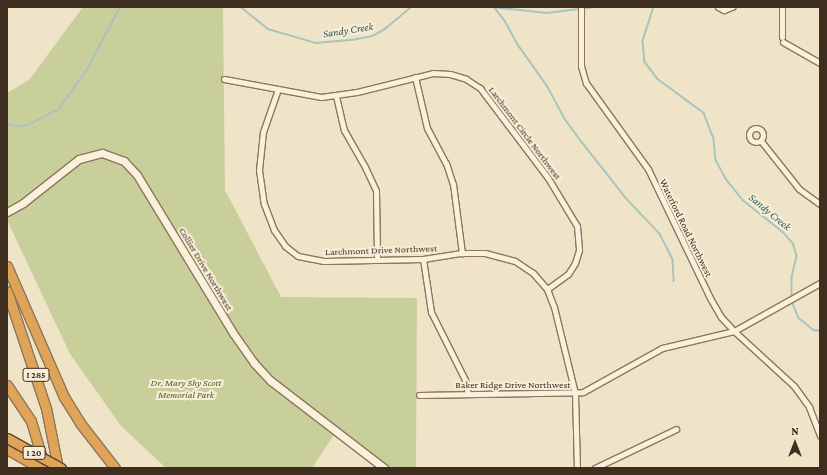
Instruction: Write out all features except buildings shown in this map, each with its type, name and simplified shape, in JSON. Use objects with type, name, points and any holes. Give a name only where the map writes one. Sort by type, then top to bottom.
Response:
[{"type":"highway","points":[[7,266],[64,397],[80,423],[115,468]]},
{"type":"highway","name":"I 285","points":[[7,291],[37,380],[59,466]]},
{"type":"highway","points":[[7,385],[31,421],[45,468]]},
{"type":"highway","name":"I 20","points":[[7,438],[59,466]]},
{"type":"highway","name":"I 20","points":[[7,449],[40,468]]},
{"type":"highway","points":[[7,456],[29,468]]},
{"type":"main road","name":"Collier Drive Northwest","points":[[7,212],[23,203],[80,159],[102,153],[124,161],[137,175],[233,333],[254,363],[271,381],[384,468]]},
{"type":"street","name":"Waterford Road Northwest","points":[[581,7],[583,76],[648,169],[710,298],[734,331],[801,394],[820,436]]},
{"type":"street","points":[[718,7],[724,10],[732,7]]},
{"type":"street","points":[[782,7],[782,40],[819,62]]},
{"type":"street","name":"Larchmont Circle Northwest","points":[[224,79],[250,82],[306,96],[336,96],[433,73],[450,74],[466,79],[480,88],[562,198],[577,226],[579,250],[568,274],[547,289]]},
{"type":"street","points":[[415,77],[427,128],[446,163],[453,184],[462,253]]},
{"type":"street","name":"Larchmont Drive Northwest","points":[[278,90],[263,132],[259,170],[264,204],[279,239],[298,256],[314,261],[377,258],[423,259],[462,253],[485,253],[515,261],[533,273],[547,289],[554,306],[575,393],[577,468]]},
{"type":"street","points":[[336,96],[344,130],[376,191],[377,258]]},
{"type":"street","points":[[761,141],[799,189],[820,204]]},
{"type":"street","points":[[423,259],[431,312],[465,380],[468,394]]},
{"type":"street","name":"Baker Ridge Drive Northwest","points":[[419,394],[575,393],[590,389],[662,348],[734,331],[820,283]]},
{"type":"street","points":[[595,468],[676,429]]},
{"type":"green space","name":"Dr. Mary Shy Scott Memorial Park","points":[[83,7],[223,7],[225,190],[281,297],[417,298],[416,468],[382,468],[335,433],[312,468],[166,468],[121,426],[70,354],[7,220],[7,93],[29,80]]},
{"type":"waterway","name":"Sandy Creek","points":[[7,124],[17,126],[28,125],[59,109],[88,68],[120,7]]},
{"type":"waterway","name":"Sandy Creek","points":[[241,7],[268,29],[316,43],[352,40],[373,36],[385,29],[411,7]]},
{"type":"waterway","name":"Sandy Creek","points":[[491,7],[547,13],[594,7]]},
{"type":"waterway","name":"Sandy Creek","points":[[654,7],[643,41],[645,62],[658,79],[704,113],[714,139],[716,160],[726,179],[744,201],[783,232],[793,243],[797,256],[792,277],[792,297]]},
{"type":"waterway","points":[[495,8],[505,21],[519,46],[548,87],[565,119],[626,198],[660,234],[673,260],[674,281]]},
{"type":"waterway","name":"Sandy Creek","points":[[792,301],[799,318],[814,330],[820,331]]}]
